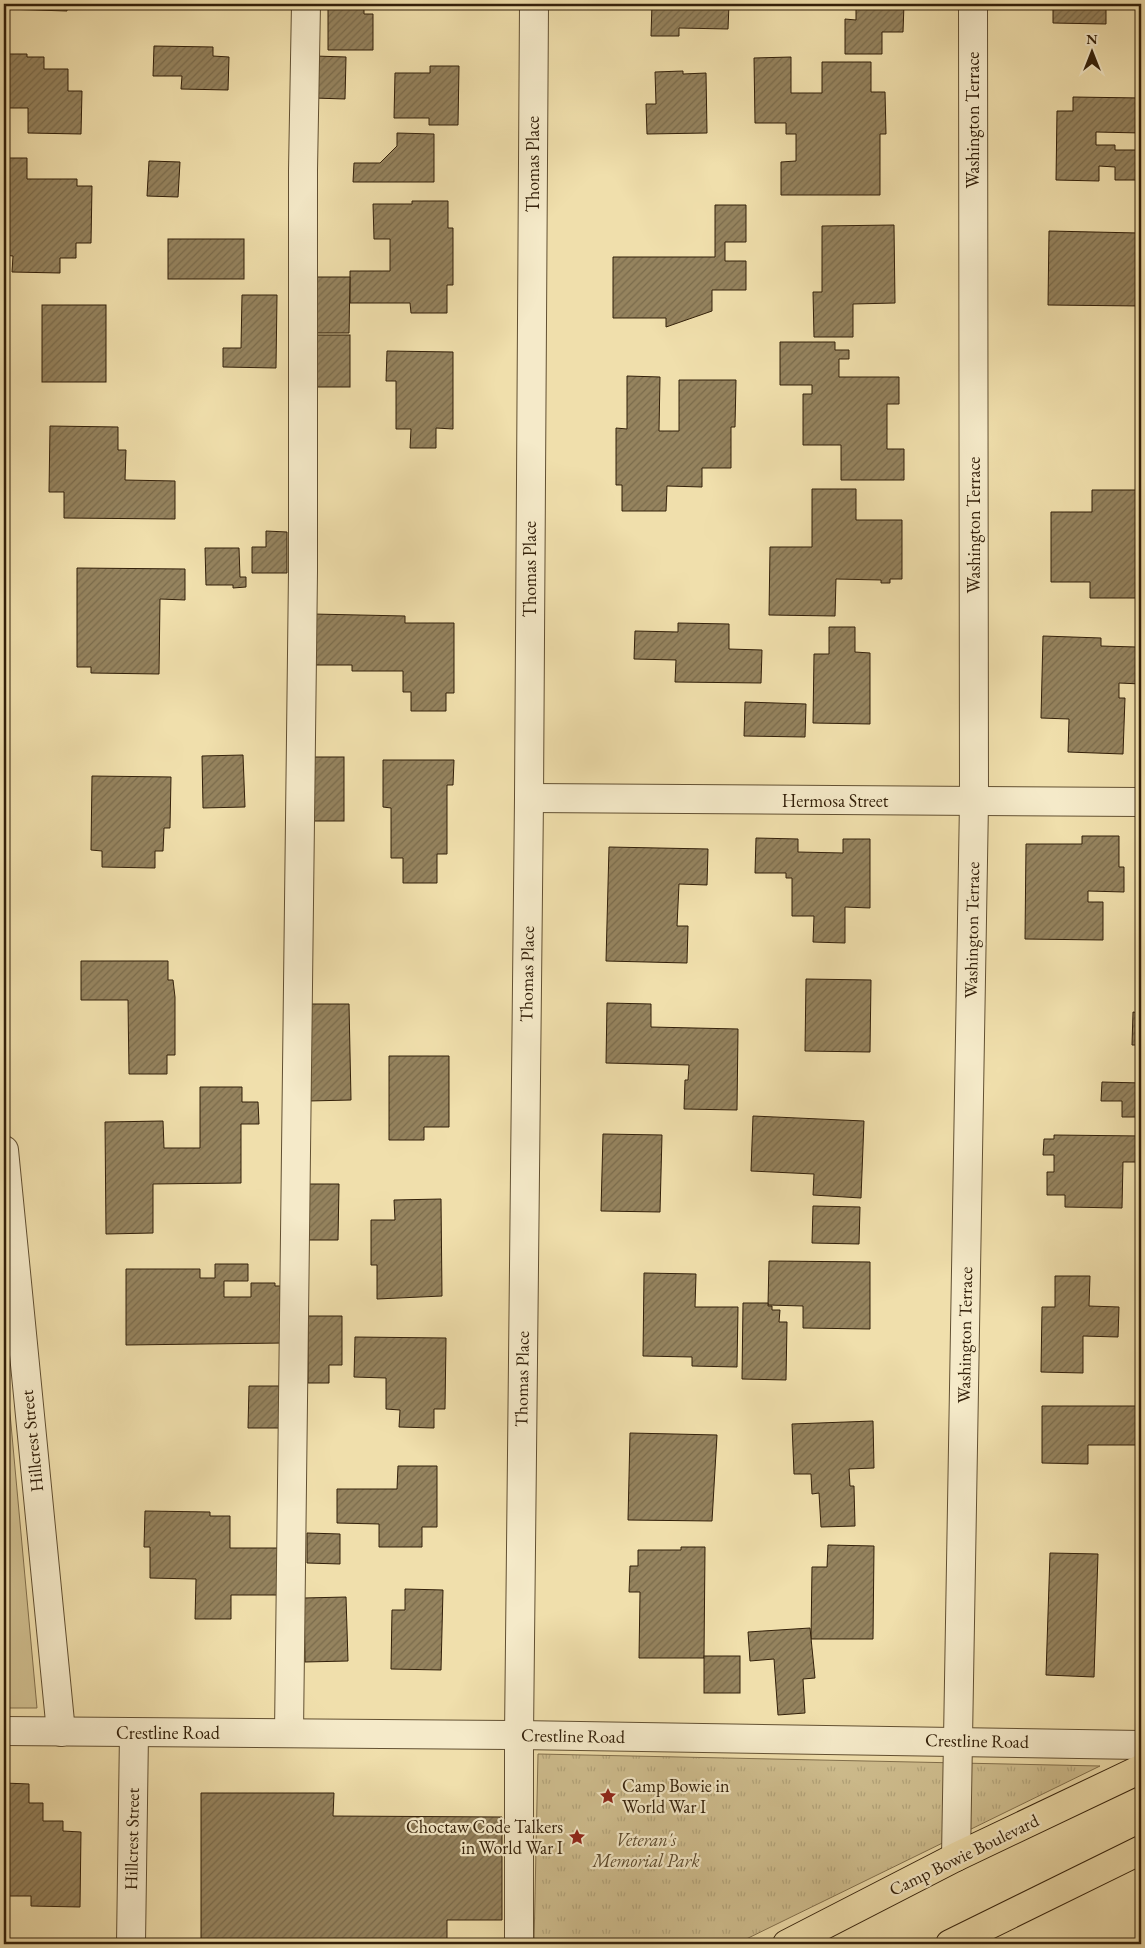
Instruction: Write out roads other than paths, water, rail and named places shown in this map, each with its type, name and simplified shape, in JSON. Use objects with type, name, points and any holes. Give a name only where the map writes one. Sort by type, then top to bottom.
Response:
[{"type":"main road","name":"Camp Bowie Boulevard","points":[[787,1944],[956,1857],[1141,1769]]},
{"type":"main road","points":[[950,1944],[1141,1850]]},
{"type":"street","points":[[289,1734],[304,570],[303,170],[306,4]]},
{"type":"street","name":"Thomas Place","points":[[519,1944],[519,1735],[529,798],[534,4]]},
{"type":"street","name":"Washington Terrace","points":[[956,1857],[974,802],[973,4]]},
{"type":"street","name":"Hermosa Street","points":[[529,798],[1141,802]]},
{"type":"street","name":"Hillcrest Street","points":[[4,1150],[61,1732]]},
{"type":"street","name":"Crestline Road","points":[[4,1731],[519,1735],[1141,1745]]},
{"type":"street","name":"Hillcrest Street","points":[[131,1944],[134,1733]]},
{"type":"place","name":"Camp Bowie in World War I","points":[[608,1796]]},
{"type":"place","name":"Choctaw Code Talkers in World War I","points":[[577,1837]]},
{"type":"park label","name":"Veteran's Memorial Park","points":[[646,1850]]}]
